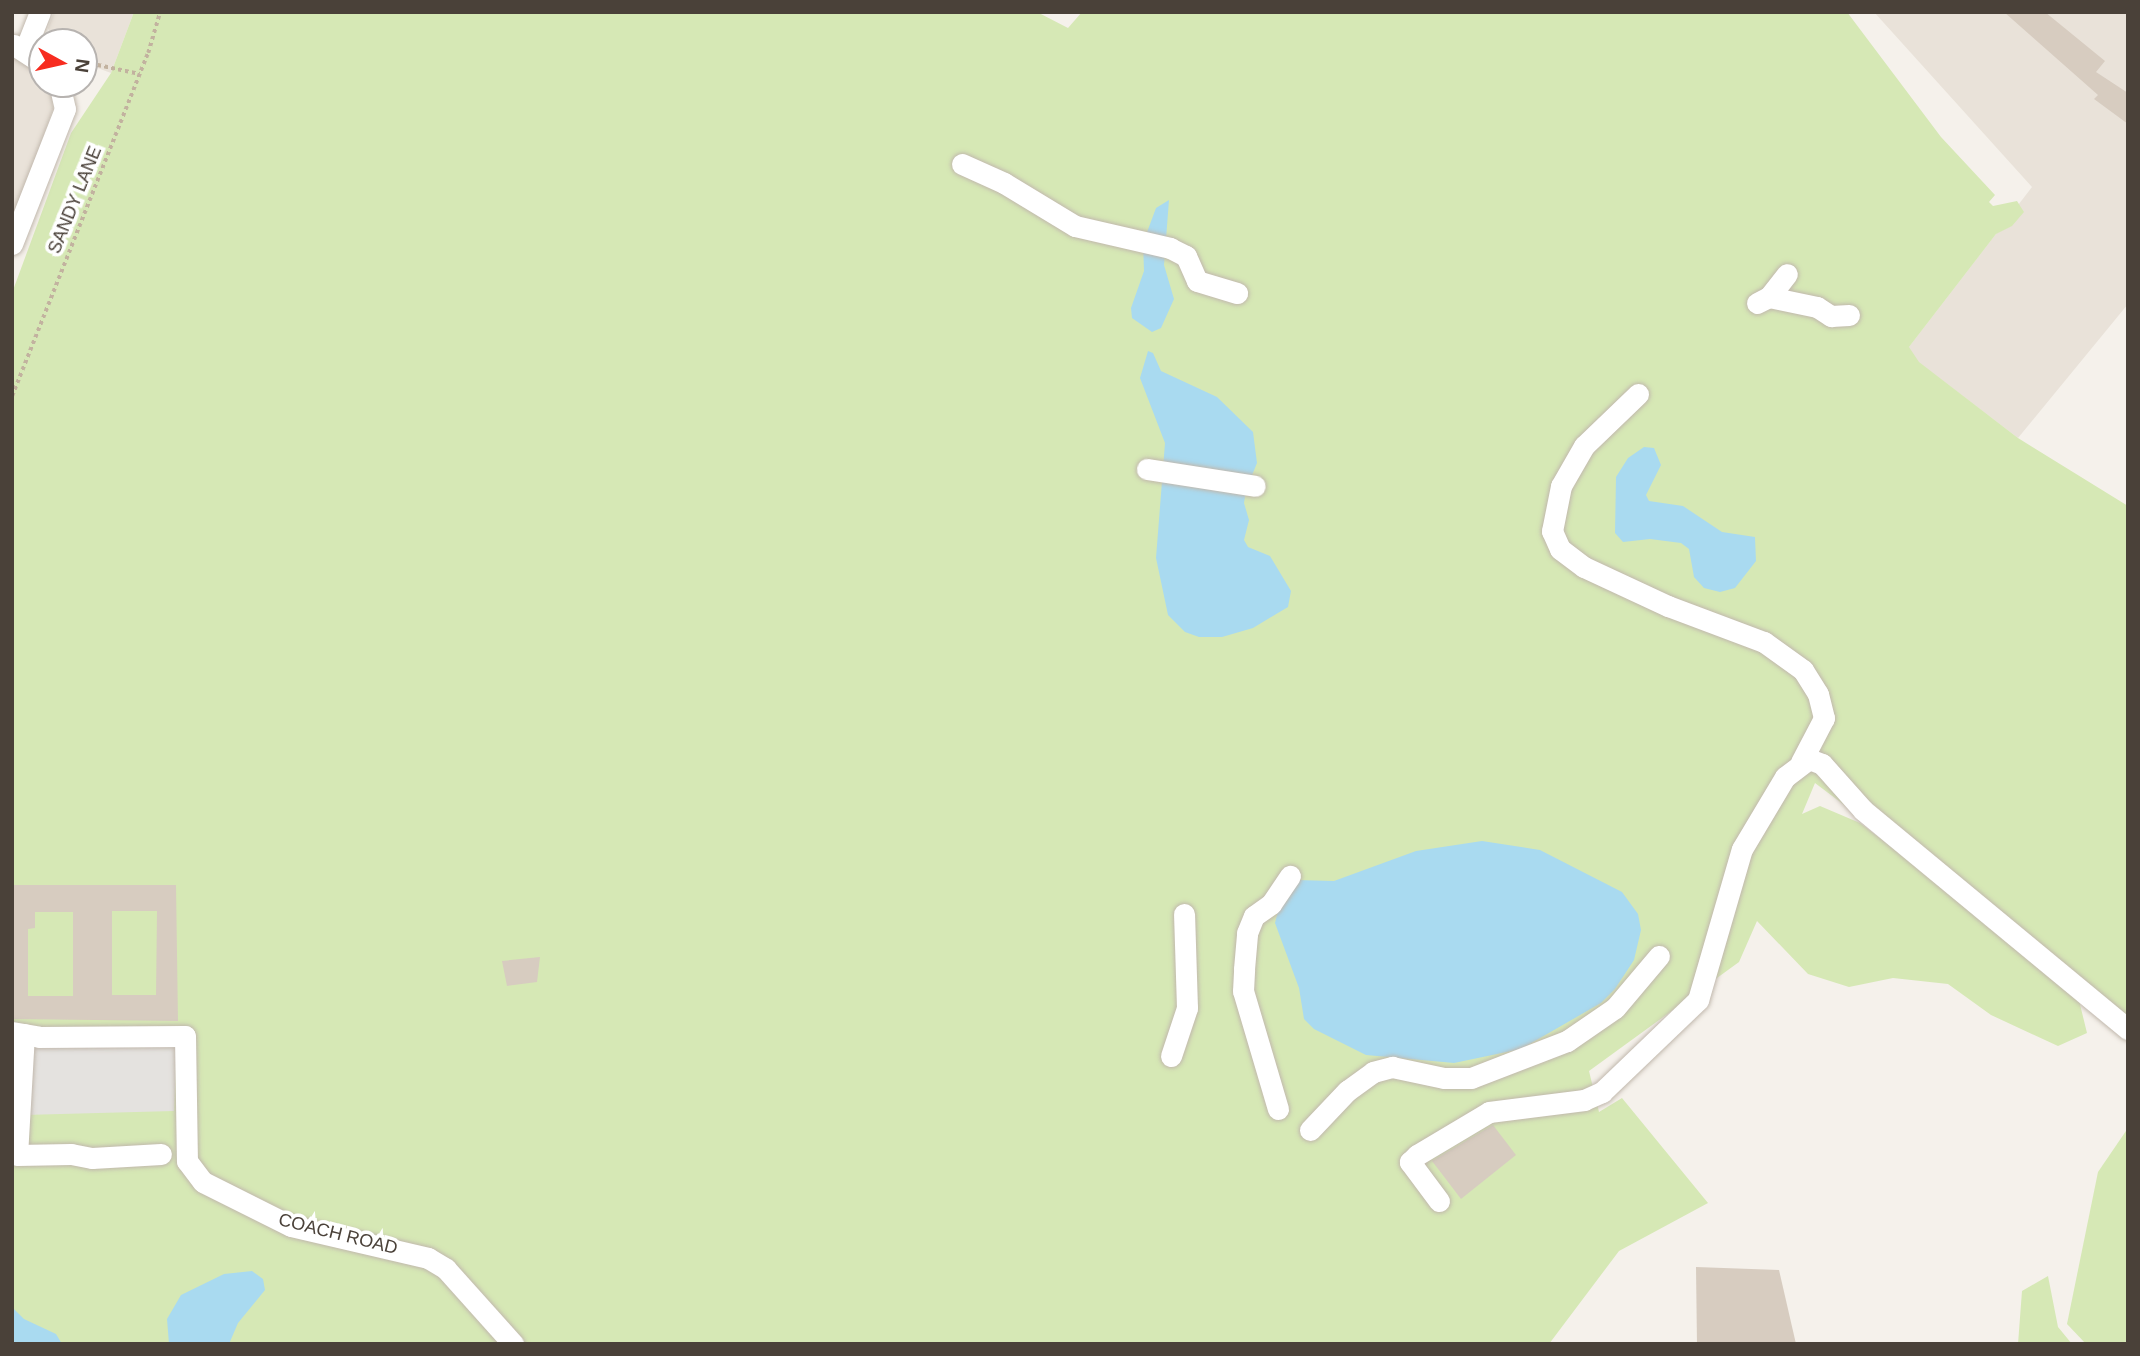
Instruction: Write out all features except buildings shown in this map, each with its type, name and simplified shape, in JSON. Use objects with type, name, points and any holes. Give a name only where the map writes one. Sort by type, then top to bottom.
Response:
[{"type":"street","points":[[18,47],[40,12]]},
{"type":"street","points":[[12,244],[65,109],[62,98]]},
{"type":"street","points":[[962,164],[1004,183],[1074,226],[1170,248],[1186,256],[1197,281],[1237,293]]},
{"type":"street","points":[[1787,274],[1763,300],[1817,307],[1831,316],[1849,316]]},
{"type":"street","points":[[1438,1201],[1410,1163],[1417,1155],[1489,1112],[1584,1100],[1602,1092],[1698,1000],[1742,849],[1772,795],[1801,762],[1824,718],[1818,694],[1803,670],[1764,642],[1668,606],[1584,567],[1560,549],[1552,531],[1553,509],[1572,463],[1638,394]]},
{"type":"street","points":[[1147,469],[1255,486]]},
{"type":"street","points":[[1801,762],[1809,759],[1822,764],[1863,810],[2128,1029]]},
{"type":"street","points":[[1278,1108],[1243,991],[1244,969],[1247,933],[1254,916],[1271,904],[1290,876]]},
{"type":"street","points":[[1171,1056],[1186,1007],[1184,914]]},
{"type":"street","points":[[1310,1130],[1347,1091],[1373,1072],[1392,1067],[1444,1078],[1471,1078],[1567,1041],[1615,1008],[1659,956]]},
{"type":"street","points":[[18,1033],[17,1155],[71,1154],[92,1158],[161,1154]]},
{"type":"street","name":"COACH ROAD","points":[[18,1033],[186,1036],[187,1161],[203,1182],[291,1226],[428,1258],[446,1269],[513,1344]]},
{"type":"path","name":"SANDY LANE","points":[[12,396],[140,74],[160,12]]},
{"type":"path","points":[[98,65],[140,74]]},
{"type":"shaded area","points":[[54,12],[134,12],[111,73],[98,68],[98,28],[48,28]]},
{"type":"shaded area","points":[[1874,12],[2128,12],[2128,304],[2018,438],[1905,352],[2032,187]]},
{"type":"shaded area","points":[[12,57],[28,66],[28,98],[52,98],[53,109],[12,226]]},
{"type":"shaded area","points":[[23,1040],[177,1040],[174,1111],[23,1115]]},
{"type":"green space","points":[[134,12],[1037,12],[1068,28],[1082,12],[1847,12],[1941,137],[1995,195],[1989,202],[1993,206],[2017,201],[2024,212],[2012,226],[1996,234],[1909,347],[1919,362],[2018,438],[2128,506],[2128,1019],[1815,783],[1802,814],[1820,806],[1860,823],[2076,988],[2087,1033],[2058,1046],[1991,1015],[1948,984],[1893,978],[1849,987],[1808,974],[1757,921],[1739,962],[1589,1071],[1599,1112],[1622,1098],[1708,1203],[1619,1251],[1549,1344],[12,1344],[12,293],[71,133],[94,98],[98,98],[98,92],[111,73]]},
{"type":"green space","points":[[2128,1128],[2128,1344],[2086,1344],[2067,1324],[2098,1172]]},
{"type":"green space","points":[[2048,1276],[2058,1327],[2072,1344],[2018,1344],[2022,1291]]},
{"type":"water","points":[[1169,200],[1164,265],[1174,299],[1161,328],[1152,332],[1132,318],[1131,308],[1144,271],[1143,243],[1156,208]]},
{"type":"water","points":[[1148,351],[1153,353],[1161,371],[1217,397],[1253,432],[1257,463],[1246,490],[1244,503],[1249,520],[1244,540],[1248,547],[1270,556],[1291,591],[1288,607],[1253,628],[1222,637],[1199,637],[1185,632],[1168,615],[1156,558],[1165,443],[1140,378]]},
{"type":"water","points":[[1644,447],[1654,448],[1661,465],[1646,495],[1649,501],[1683,506],[1722,532],[1755,537],[1756,561],[1735,588],[1720,592],[1704,588],[1694,577],[1689,549],[1681,543],[1650,539],[1623,542],[1615,533],[1616,477],[1628,458]]},
{"type":"water","points":[[1482,841],[1540,850],[1622,892],[1638,914],[1641,930],[1634,960],[1615,989],[1601,1003],[1521,1049],[1454,1063],[1366,1055],[1314,1029],[1304,1019],[1299,988],[1275,923],[1281,899],[1296,880],[1334,881],[1416,851]]},
{"type":"water","points":[[252,1271],[263,1279],[265,1290],[238,1323],[229,1344],[169,1344],[167,1319],[181,1295],[224,1274]]},
{"type":"water","points":[[12,1307],[24,1319],[56,1334],[62,1344],[12,1344]]}]
